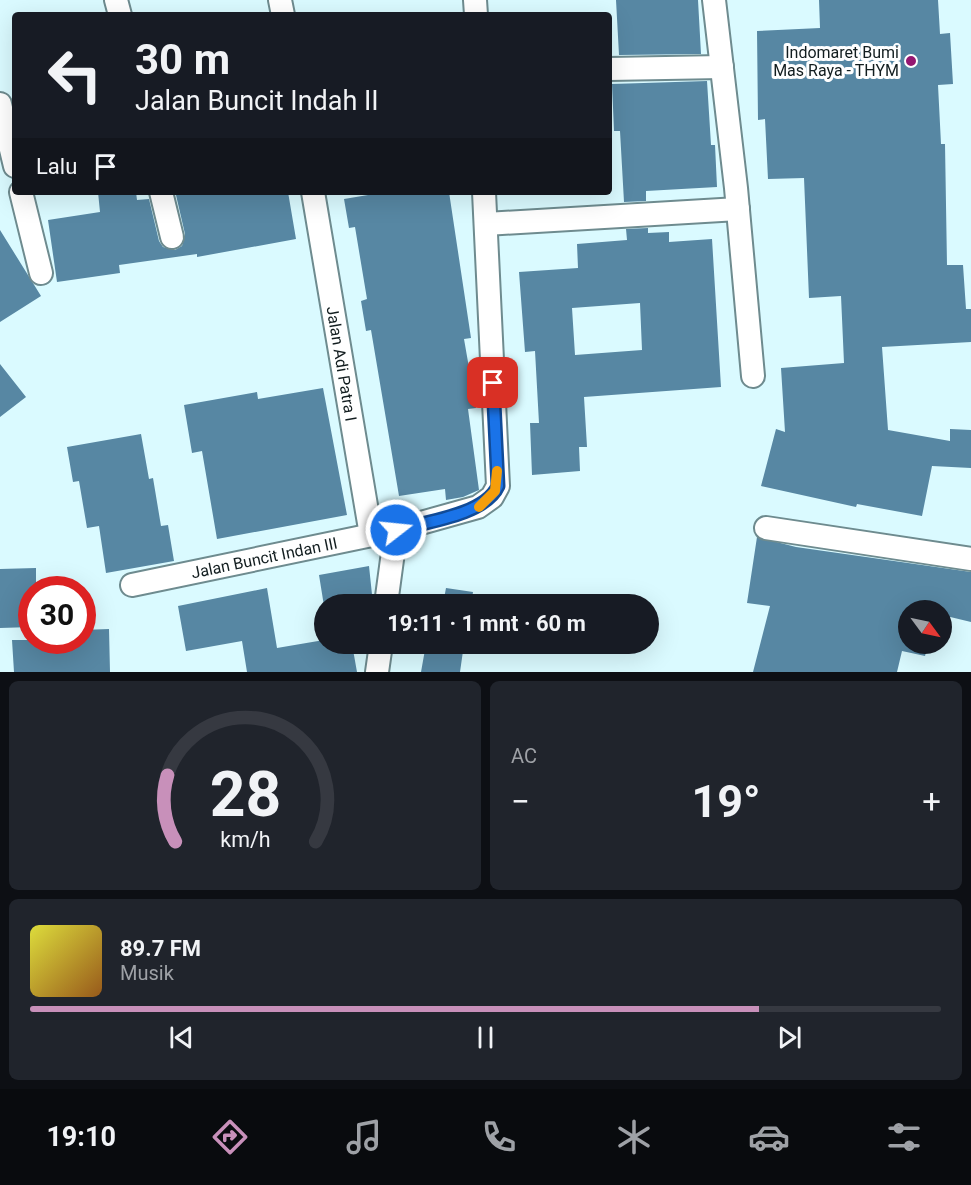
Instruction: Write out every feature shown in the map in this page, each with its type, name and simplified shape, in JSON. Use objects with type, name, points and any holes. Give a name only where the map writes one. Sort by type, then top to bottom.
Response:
[{"type":"street","points":[[714,0],[738,209],[753,376]]},
{"type":"street","points":[[612,69],[722,66]]},
{"type":"street","points":[[0,104],[12,154]]},
{"type":"street","points":[[22,195],[41,273]]},
{"type":"street","points":[[162,195],[172,237]]},
{"type":"street","name":"Jalan Adi Patra I","points":[[314,195],[371,535]]},
{"type":"street","name":"Jalan Buncit Indan III","points":[[132,585],[396,530],[478,507],[492,497],[498,486],[484,195]]},
{"type":"street","points":[[486,224],[738,209]]},
{"type":"street","points":[[766,528],[971,559]]},
{"type":"street","points":[[387,594],[396,530]]},
{"type":"street","points":[[377,672],[380,654]]},
{"type":"building","points":[[616,0],[698,0],[701,54],[619,55]]},
{"type":"building","points":[[819,0],[938,0],[940,34],[950,33],[953,84],[938,85],[941,144],[945,144],[947,265],[963,265],[966,309],[971,309],[971,342],[882,347],[888,430],[950,441],[950,429],[971,430],[971,468],[932,466],[922,516],[857,504],[856,507],[761,486],[776,429],[785,432],[781,368],[844,363],[841,296],[809,298],[804,178],[768,179],[765,119],[758,120],[757,31],[820,28]]},
{"type":"building","points":[[707,81],[711,145],[715,145],[717,187],[646,191],[646,201],[624,202],[620,131],[614,131],[612,84]]},
{"type":"building","points":[[98,195],[136,195],[137,200],[149,199],[159,241],[163,247],[175,250],[182,246],[185,234],[176,195],[289,195],[296,239],[197,257],[197,254],[119,265],[120,273],[57,282],[48,220],[100,212]]},
{"type":"building","points":[[368,195],[449,195],[471,338],[464,339],[476,408],[468,409],[479,490],[463,497],[446,500],[445,489],[399,496],[371,330],[366,331],[361,301],[367,299],[355,227],[349,228],[344,199]]},
{"type":"building","points":[[648,228],[648,233],[669,232],[669,242],[712,239],[721,387],[584,397],[587,447],[579,447],[580,471],[532,475],[530,423],[539,423],[535,351],[525,352],[519,272],[578,268],[577,244],[627,240],[626,229]],"holes":[[[640,303],[642,350],[575,355],[572,308]]]},
{"type":"building","points":[[0,230],[41,296],[0,322]]},
{"type":"building","points":[[0,364],[26,397],[0,417]]},
{"type":"building","points":[[323,388],[347,515],[217,539],[202,451],[192,453],[184,405],[257,392],[258,399]]},
{"type":"building","points":[[141,434],[149,479],[153,478],[161,526],[168,525],[174,561],[106,573],[99,526],[87,528],[79,481],[73,482],[67,447]]},
{"type":"building","points":[[757,537],[796,547],[971,572],[971,622],[952,617],[952,600],[898,600],[898,654],[901,654],[897,672],[753,672],[770,606],[747,603]]},
{"type":"building","points":[[369,566],[372,594],[322,594],[319,575]]},
{"type":"building","points":[[36,568],[36,576],[18,576],[18,627],[0,628],[0,569]]},
{"type":"building","points":[[267,588],[277,648],[314,642],[314,654],[354,654],[357,672],[247,672],[242,641],[186,651],[178,606]]},
{"type":"building","points":[[446,588],[473,592],[473,594],[445,594]]},
{"type":"building","points":[[96,629],[109,629],[110,672],[14,672],[12,640],[18,640],[18,654],[96,654]]},
{"type":"building","points":[[424,654],[463,654],[460,672],[421,672]]},
{"type":"slow traffic","points":[[479,507],[492,497],[498,486],[497,471]]},
{"type":"place","name":"Indomaret Bumi Mas Raya - THYM","points":[[911,61]]},
{"type":"route","points":[[396,530],[478,507],[492,497],[498,486],[493,383]]}]
